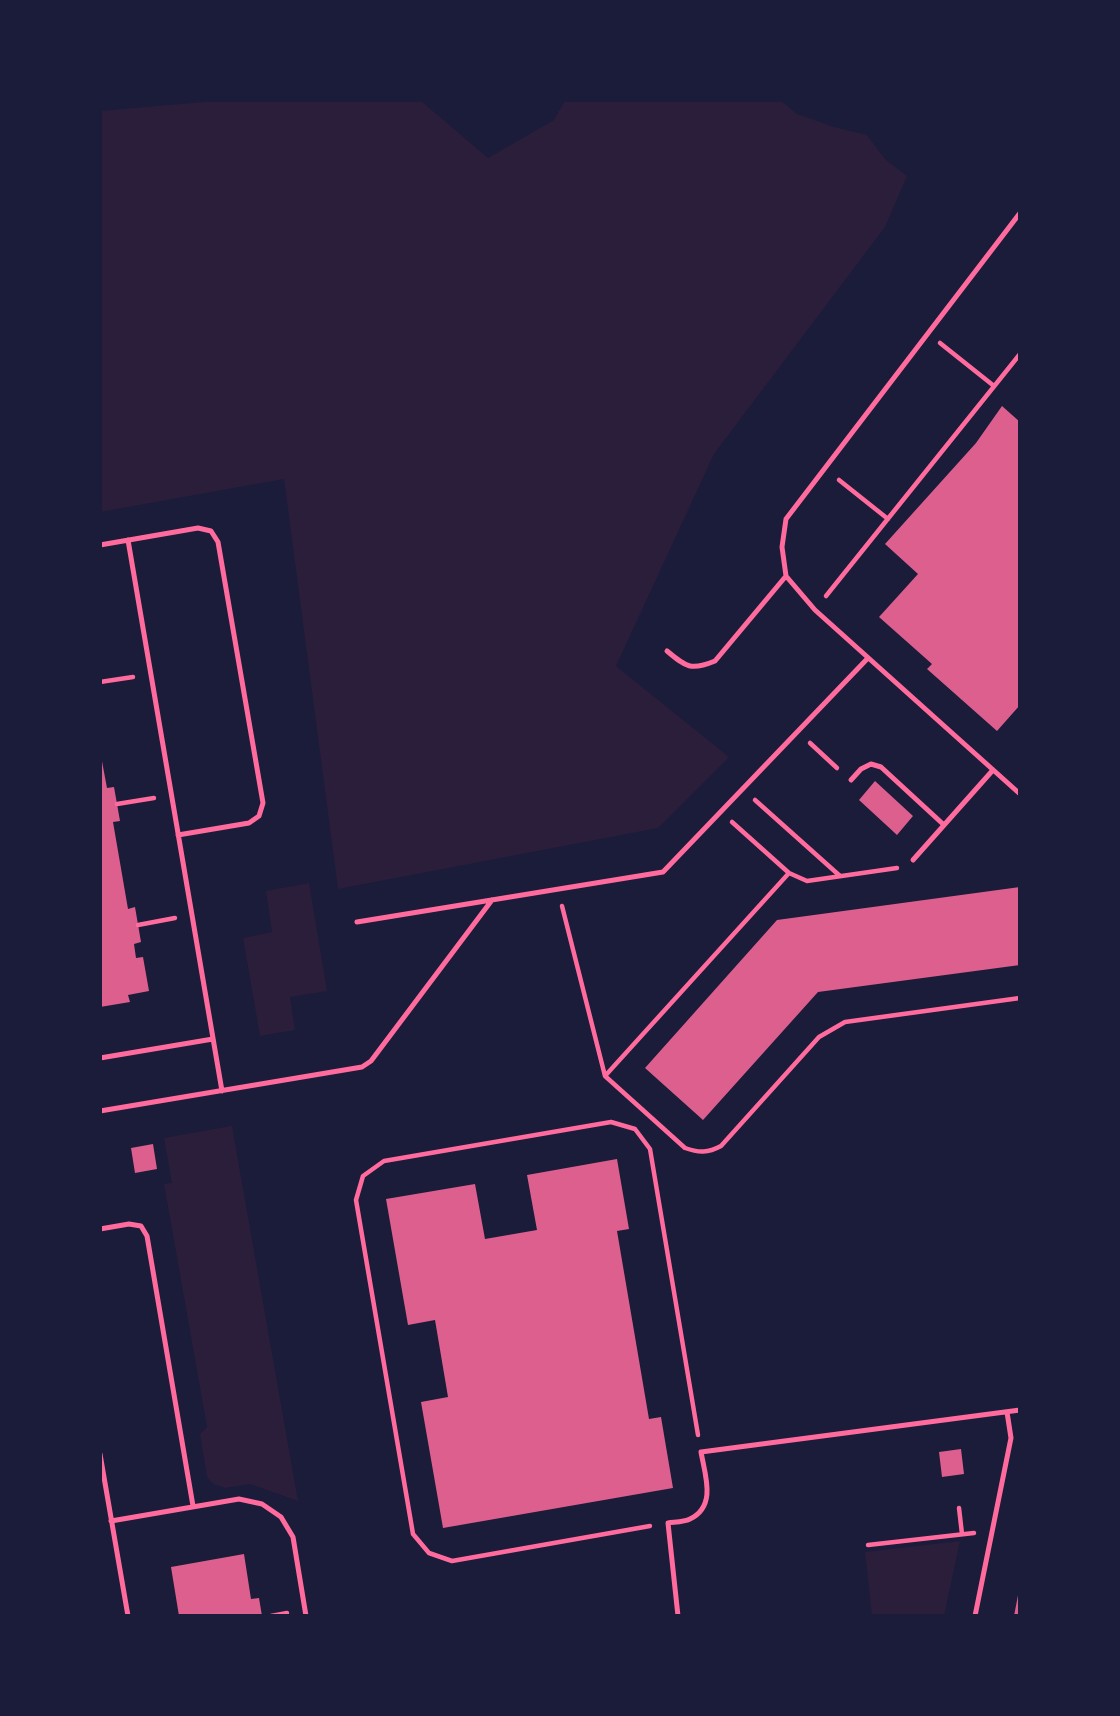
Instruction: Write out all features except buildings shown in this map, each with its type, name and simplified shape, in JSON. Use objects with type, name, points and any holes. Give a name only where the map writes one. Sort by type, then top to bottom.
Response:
[{"type":"lane","points":[[1020,213],[786,519],[782,547],[786,576],[815,610],[1020,794]]},
{"type":"lane","points":[[100,545],[198,528],[211,531],[218,542],[263,803],[259,816],[248,823],[178,835]]},
{"type":"lane","points":[[128,540],[222,1090]]},
{"type":"lane","points":[[667,650],[682,663],[699,667],[715,661],[786,576]]},
{"type":"lane","points":[[357,922],[663,872],[868,658]]},
{"type":"lane","points":[[851,780],[861,769],[871,764],[880,767],[944,825]]},
{"type":"lane","points":[[913,860],[993,770]]},
{"type":"lane","points":[[100,1111],[362,1067],[371,1060],[492,900]]},
{"type":"lane","points":[[100,1058],[213,1039]]},
{"type":"lane","points":[[100,1229],[130,1224],[141,1226],[147,1236],[193,1506]]},
{"type":"lane","points":[[677,1616],[668,1523],[689,1520],[704,1509],[709,1493],[701,1452],[1020,1410]]},
{"type":"lane","points":[[975,1616],[1010,1438],[1007,1412]]},
{"type":"lane","points":[[100,1454],[128,1616]]},
{"type":"lane","points":[[111,1521],[239,1499],[262,1504],[281,1517],[293,1536],[306,1616]]},
{"type":"path","points":[[928,334],[994,386]]},
{"type":"path","points":[[815,610],[1020,354]]},
{"type":"path","points":[[825,468],[888,519]]},
{"type":"path","points":[[100,682],[150,674]]},
{"type":"path","points":[[797,732],[851,780]]},
{"type":"path","points":[[743,789],[840,877]]},
{"type":"path","points":[[117,804],[171,795]]},
{"type":"path","points":[[721,812],[789,873],[807,881],[894,870],[913,860]]},
{"type":"path","points":[[605,1076],[789,873]]},
{"type":"path","points":[[558,889],[605,1076],[685,1148],[697,1152],[710,1152],[722,1146],[819,1038],[845,1022],[1020,998]]},
{"type":"path","points":[[138,925],[192,916]]},
{"type":"path","points":[[668,1523],[452,1561],[429,1553],[413,1534],[356,1200],[363,1176],[384,1161],[611,1122],[635,1129],[649,1149],[701,1452]]},
{"type":"path","points":[[959,1508],[962,1534]]},
{"type":"path","points":[[868,1545],[992,1531]]},
{"type":"shaded area","points":[[227,100],[420,100],[488,158],[554,120],[565,100],[780,100],[797,114],[867,135],[885,159],[907,176],[885,227],[714,454],[616,666],[729,757],[658,828],[338,889],[284,479],[100,512],[100,111]]},
{"type":"shaded area","points":[[309,883],[327,991],[290,997],[295,1030],[260,1036],[243,938],[272,932],[266,891]]},
{"type":"shaded area","points":[[232,1126],[298,1501],[250,1484],[225,1488],[213,1484],[207,1477],[200,1434],[207,1427],[164,1184],[172,1183],[164,1138]]},
{"type":"shaded area","points":[[960,1541],[944,1616],[872,1616],[865,1552]]}]
